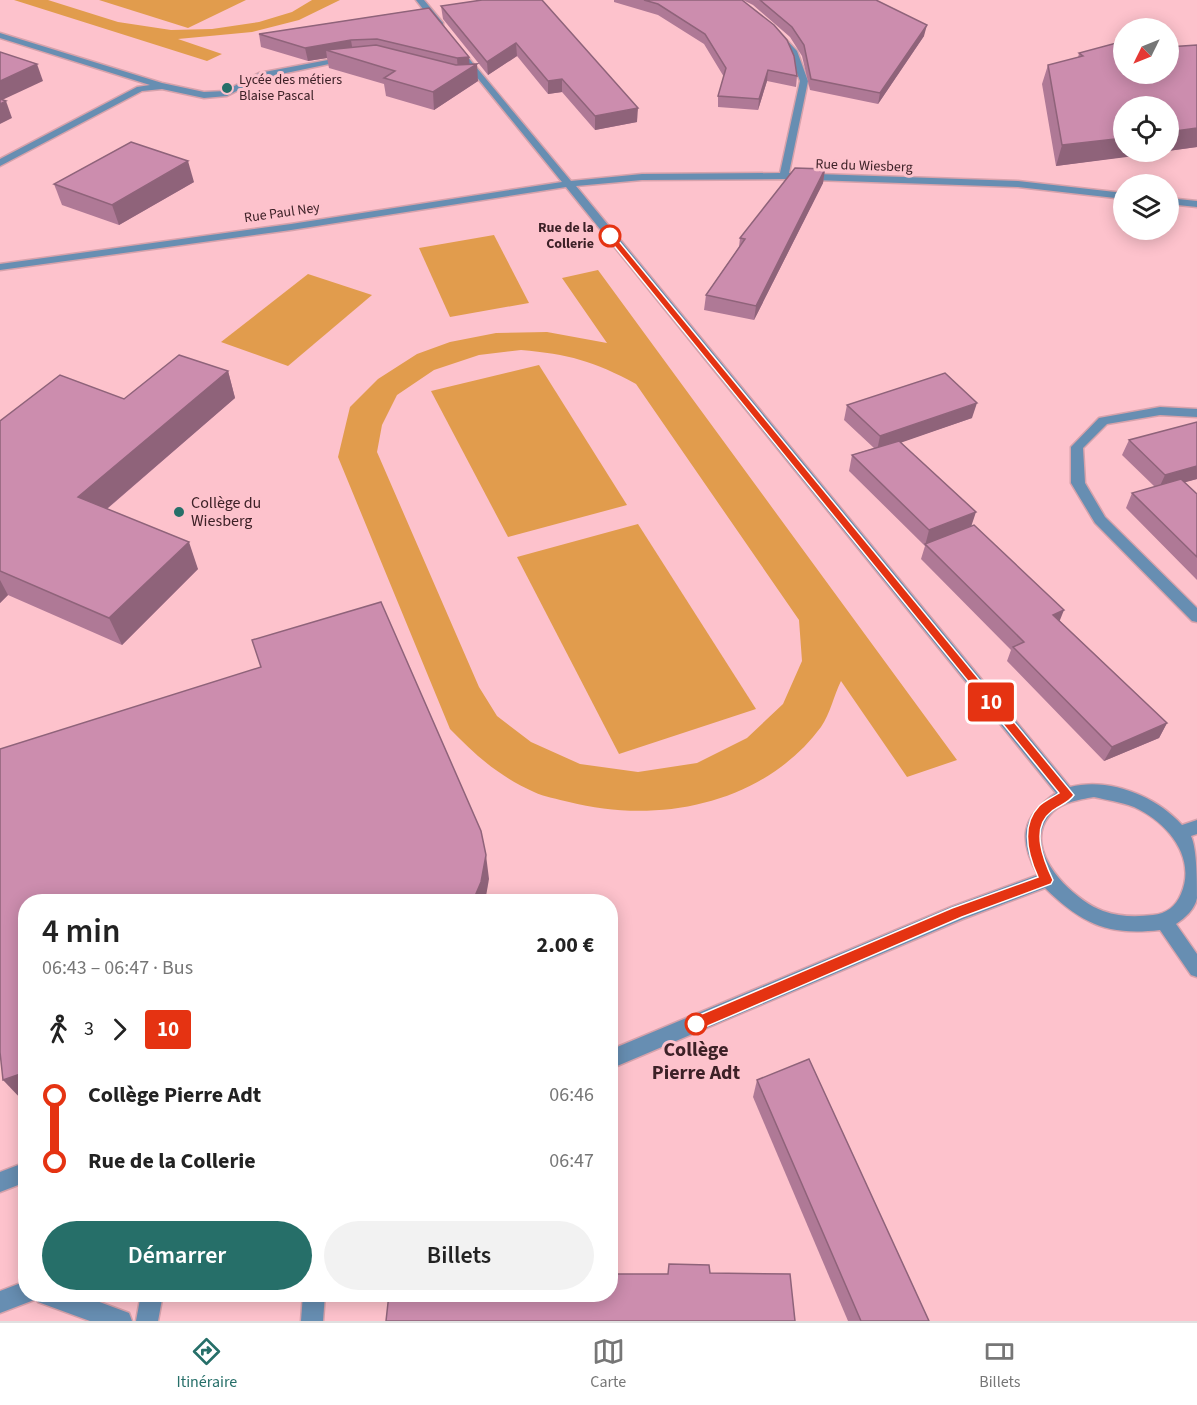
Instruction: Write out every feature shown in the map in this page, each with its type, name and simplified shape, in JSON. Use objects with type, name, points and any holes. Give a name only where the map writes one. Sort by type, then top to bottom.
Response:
[{"type":"street","points":[[420,0],[473,75],[567,184],[1067,795]]},
{"type":"street","points":[[774,28],[793,51],[804,81],[784,177]]},
{"type":"street","points":[[0,35],[162,86],[204,95],[227,93],[259,76],[362,58]]},
{"type":"street","points":[[0,163],[140,90],[162,86]]},
{"type":"street","name":"Rue du Wiesberg","points":[[567,184],[642,177],[784,177],[1018,184],[1113,195]]},
{"type":"street","name":"Rue Paul Ney","points":[[0,267],[291,227],[567,184]]},
{"type":"street","points":[[1179,202],[1197,204]]},
{"type":"street","points":[[1197,413],[1160,411],[1102,421],[1077,447],[1078,483],[1100,520],[1197,617]]},
{"type":"street","points":[[1094,790],[1126,797],[1155,810],[1179,833],[1195,861],[1196,885],[1186,907],[1164,922],[1131,927],[1100,920],[1071,904],[1046,880],[1035,856],[1034,828],[1043,810],[1067,795],[1094,790]]},
{"type":"street","points":[[1179,833],[1197,827]]},
{"type":"street","points":[[618,1057],[957,913],[1046,880]]},
{"type":"street","points":[[1164,922],[1197,969]]},
{"type":"street","points":[[0,1182],[18,1175]]},
{"type":"street","points":[[0,1302],[18,1295]]},
{"type":"street","points":[[68,1302],[121,1321]]},
{"type":"street","points":[[147,1321],[151,1302]]},
{"type":"street","points":[[312,1321],[313,1302]]},
{"type":"shaded area","points":[[14,0],[48,0],[118,22],[171,30],[212,29],[259,22],[292,12],[312,0],[340,0],[299,20],[252,32],[178,39],[222,54],[207,61]]},
{"type":"shaded area","points":[[99,0],[246,0],[188,28]]},
{"type":"shaded area","points":[[494,235],[529,303],[450,317],[419,248]]},
{"type":"shaded area","points":[[598,270],[957,760],[907,777],[841,681],[821,727],[797,753],[770,774],[740,791],[707,802],[673,809],[638,811],[603,809],[538,794],[499,772],[450,729],[338,457],[350,407],[378,379],[417,354],[450,342],[496,333],[547,332],[607,343],[562,278]],"holes":[[[521,350],[567,356],[594,364],[636,384],[799,620],[802,661],[783,704],[747,738],[697,763],[638,772],[580,764],[531,742],[497,716],[479,687],[377,452],[382,425],[397,395],[434,370],[479,355]]]},
{"type":"shaded area","points":[[308,274],[372,295],[288,366],[221,342]]},
{"type":"shaded area","points":[[539,365],[627,505],[508,537],[431,391]]},
{"type":"shaded area","points":[[638,524],[756,709],[619,754],[517,557]]},
{"type":"building","points":[[482,0],[542,0],[638,108],[595,116],[562,79],[548,81],[516,43],[487,62],[441,6]]},
{"type":"building","points":[[644,0],[742,0],[774,25],[787,40],[794,56],[797,76],[768,70],[759,99],[718,96],[726,68],[705,34],[658,4]]},
{"type":"building","points":[[760,0],[876,0],[927,25],[880,93],[811,79],[804,45],[792,27]]},
{"type":"building","points":[[429,8],[469,57],[457,58],[377,39],[351,40],[305,48],[259,34]]},
{"type":"building","points":[[1113,44],[1113,84],[1179,84],[1179,46],[1197,45],[1197,128],[1179,130],[1179,96],[1113,96],[1113,139],[1062,145],[1048,65],[1083,56],[1079,53]]},
{"type":"building","points":[[376,45],[456,65],[477,64],[433,92],[384,78],[395,71],[326,50]]},
{"type":"building","points":[[0,52],[37,64],[0,81]]},
{"type":"building","points":[[131,142],[188,161],[112,205],[54,184]]},
{"type":"building","points":[[795,168],[825,169],[756,306],[706,295],[745,239],[740,238]]},
{"type":"building","points":[[179,355],[228,371],[78,497],[189,542],[109,618],[0,571],[0,421],[60,375],[124,399]]},
{"type":"building","points":[[945,373],[977,403],[880,436],[847,405]]},
{"type":"building","points":[[1197,422],[1197,466],[1165,475],[1129,440]]},
{"type":"building","points":[[899,441],[976,512],[929,530],[852,455]]},
{"type":"building","points":[[1181,479],[1197,494],[1197,557],[1132,493]]},
{"type":"building","points":[[974,525],[1064,610],[1053,615],[1167,723],[1112,747],[1013,647],[1024,642],[925,544]]},
{"type":"building","points":[[381,602],[481,831],[486,855],[481,882],[476,894],[18,894],[18,1075],[3,1080],[0,1052],[0,749],[261,667],[252,640]]},
{"type":"building","points":[[809,1059],[929,1321],[861,1321],[757,1080]]},
{"type":"building","points":[[669,1264],[709,1265],[710,1273],[790,1274],[795,1321],[386,1321],[388,1302],[618,1302],[618,1274],[668,1274]]},
{"type":"bus line","name":"10","points":[[610,236],[1067,795],[1043,810],[1034,828],[1035,856],[1046,880],[957,913],[696,1024]]},
{"type":"place","name":"Lycée des métiers Blaise Pascal","points":[[227,88]]},
{"type":"place","name":"Rue de la Collerie","points":[[610,236]]},
{"type":"place","name":"Collège du Wiesberg","points":[[179,512]]},
{"type":"place","name":"Collège Pierre Adt","points":[[696,1024]]}]
